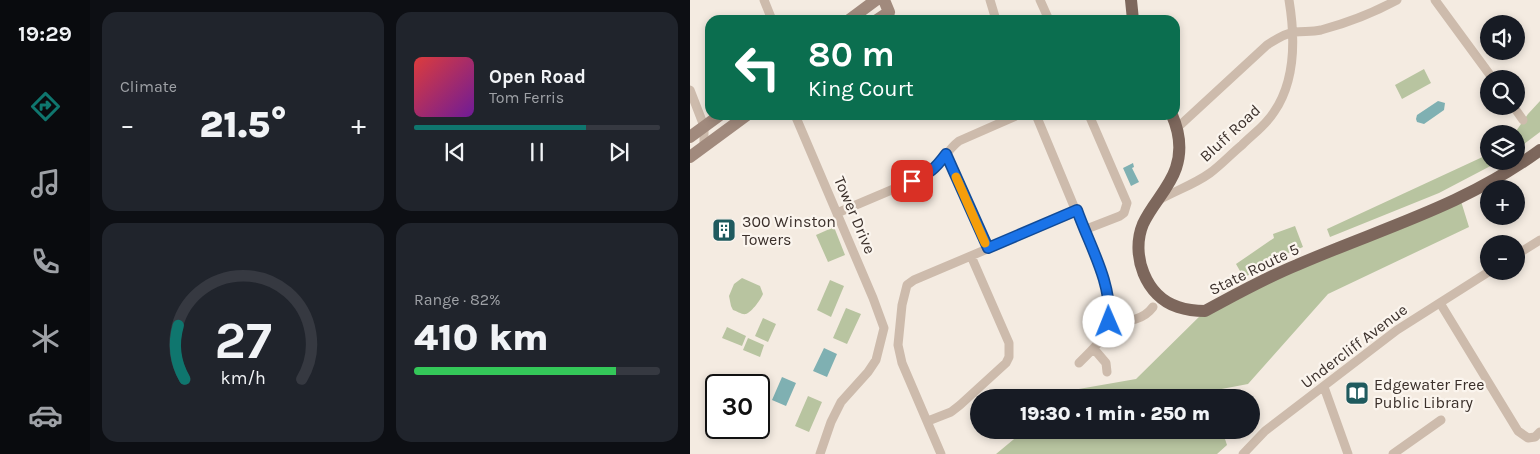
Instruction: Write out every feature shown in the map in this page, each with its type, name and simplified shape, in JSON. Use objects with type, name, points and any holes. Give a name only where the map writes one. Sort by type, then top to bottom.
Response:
[{"type":"main road","points":[[856,15],[876,0]]},
{"type":"main road","points":[[883,0],[889,12],[885,15]]},
{"type":"main road","points":[[1131,0],[1132,15]]},
{"type":"main road","points":[[690,137],[713,120]]},
{"type":"main road","points":[[690,157],[740,120]]},
{"type":"main road","name":"State Route 5","points":[[1174,120],[1179,141],[1176,166],[1167,187],[1156,201],[1143,224],[1140,236],[1139,259],[1143,273],[1153,289],[1166,301],[1177,307],[1192,311],[1205,311],[1297,264],[1434,211],[1472,192],[1540,150]]},
{"type":"street","points":[[764,0],[770,15]]},
{"type":"street","points":[[990,0],[994,15]]},
{"type":"street","points":[[1040,0],[1047,15]]},
{"type":"street","name":"Bluff Road","points":[[1156,201],[1209,174],[1269,119],[1281,101],[1293,52],[1294,32],[1289,0]]},
{"type":"street","points":[[1177,128],[1267,45],[1278,38],[1294,32],[1311,32],[1337,25],[1397,0]]},
{"type":"street","points":[[1435,0],[1486,70]]},
{"type":"street","points":[[690,90],[704,126],[704,148]]},
{"type":"street","points":[[1519,115],[1523,120]]},
{"type":"street","name":"Tower Drive","points":[[797,120],[838,212],[884,328],[876,360],[868,372],[841,402],[831,422],[820,454]]},
{"type":"street","points":[[838,212],[929,174],[936,168],[951,147],[959,141],[1007,120]]},
{"type":"street","points":[[1038,120],[1105,281],[1110,307],[1106,333],[1079,364]]},
{"type":"street","points":[[1084,230],[1120,216],[1124,213],[1127,203],[1092,120]]},
{"type":"street","points":[[946,154],[988,248]]},
{"type":"street","points":[[941,454],[902,363],[898,345],[902,305],[907,285],[914,280],[1077,210]]},
{"type":"street","points":[[1525,249],[1540,240]]},
{"type":"street","points":[[928,421],[950,412],[960,405],[1006,363],[1009,357],[1009,343],[971,256]]},
{"type":"street","name":"Undercliff Avenue","points":[[1243,454],[1264,431],[1397,330],[1480,277]]},
{"type":"street","points":[[1440,303],[1518,432],[1528,438],[1535,437],[1540,432]]},
{"type":"street","points":[[1109,322],[1139,319],[1148,314],[1153,307]]},
{"type":"street","points":[[1094,349],[1106,363],[1106,372]]},
{"type":"street","points":[[1324,387],[1348,454]]},
{"type":"street","points":[[1393,454],[1441,420]]},
{"type":"green space","points":[[1424,69],[1431,83],[1402,99],[1395,85]]},
{"type":"green space","points":[[1540,101],[1540,132],[1525,143],[1525,125],[1520,125]]},
{"type":"green space","points":[[1480,158],[1480,170],[1483,170],[1439,193],[1330,237],[1327,229]]},
{"type":"green space","points":[[1460,198],[1469,227],[1328,294],[1248,384],[1222,389],[1079,389],[1136,379],[1205,311]]},
{"type":"green space","points":[[1295,226],[1303,247],[1272,260],[1244,278],[1236,264],[1274,238],[1273,234]]},
{"type":"green space","points":[[834,227],[845,255],[828,262],[816,235]]},
{"type":"green space","points":[[742,278],[760,286],[763,294],[753,308],[744,314],[733,310],[729,296],[734,284]]},
{"type":"green space","points":[[830,280],[844,286],[831,317],[817,310]]},
{"type":"green space","points":[[846,308],[861,314],[847,344],[833,338]]},
{"type":"green space","points":[[763,318],[776,324],[768,342],[755,336]]},
{"type":"green space","points":[[727,327],[746,336],[742,346],[722,338]]},
{"type":"green space","points":[[748,338],[764,345],[760,357],[743,350]]},
{"type":"green space","points":[[808,396],[822,402],[809,432],[795,426]]},
{"type":"green space","points":[[1014,439],[1225,439],[1227,445],[1217,454],[996,454]]},
{"type":"water","points":[[1438,101],[1445,103],[1444,110],[1424,124],[1417,122],[1417,115]]},
{"type":"water","points":[[1133,163],[1134,167],[1132,168],[1139,182],[1131,186],[1123,168]]},
{"type":"water","points":[[824,348],[837,354],[827,377],[813,371]]},
{"type":"water","points":[[782,377],[796,383],[786,406],[772,400]]},
{"type":"slow traffic","points":[[956,177],[985,243]]},
{"type":"place","name":"300 Winston Towers","points":[[724,230]]},
{"type":"place","name":"Edgewater Free Public Library","points":[[1357,393]]},
{"type":"route","points":[[912,181],[929,174],[946,154],[988,248],[1077,210],[1105,281],[1110,307],[1109,322]]}]
